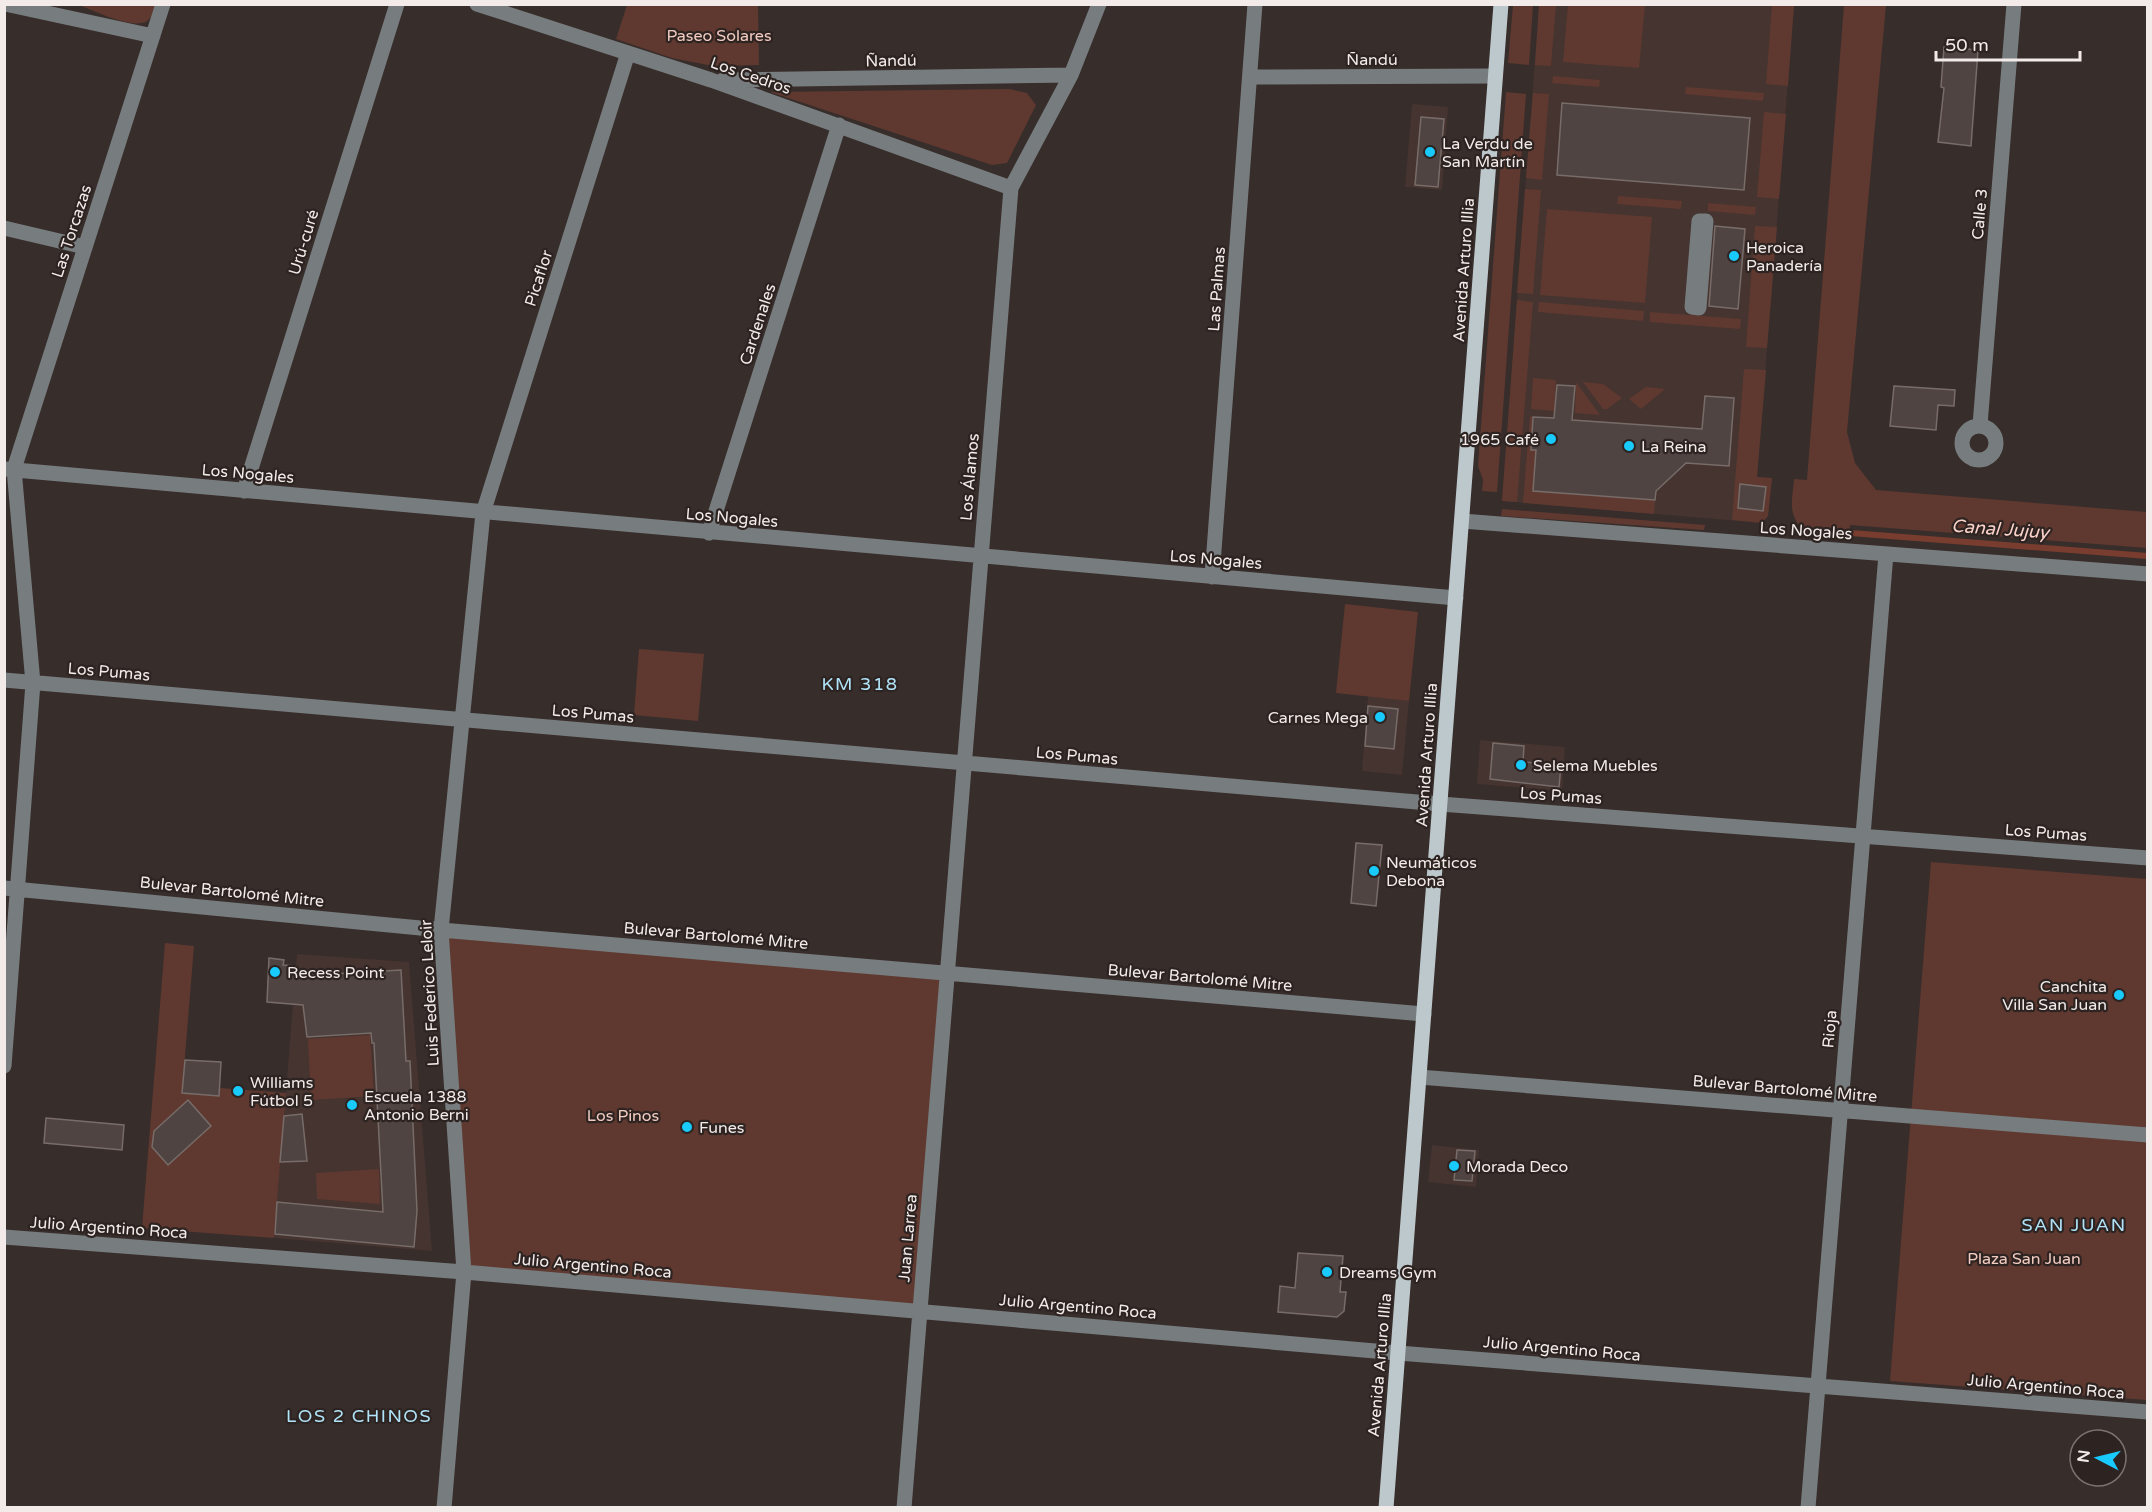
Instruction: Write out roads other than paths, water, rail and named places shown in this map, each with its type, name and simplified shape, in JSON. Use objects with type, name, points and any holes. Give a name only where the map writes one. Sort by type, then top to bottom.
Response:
[{"type":"main road","name":"Avenida Arturo Illia","points":[[1386,1508],[1501,4]]},
{"type":"street","points":[[5,4],[52,9],[153,36]]},
{"type":"street","name":"Las Torcazas","points":[[9,469],[85,247],[163,4]]},
{"type":"street","name":"Urú-curé","points":[[244,491],[397,4]]},
{"type":"street","name":"Los Cedros","points":[[477,4],[711,80],[1011,188]]},
{"type":"street","name":"Los Álamos","points":[[946,972],[1011,188],[1071,75],[1099,4]]},
{"type":"street","name":"Las Palmas","points":[[1212,577],[1255,4]]},
{"type":"street","name":"Calle 3","points":[[1980,425],[2014,4]]},
{"type":"street","name":"Picaflor","points":[[483,513],[628,53]]},
{"type":"street","name":"Ñandú","points":[[711,80],[1071,75]]},
{"type":"street","name":"Ñandú","points":[[1250,77],[1495,76]]},
{"type":"street","name":"Cardenales","points":[[709,533],[839,125]]},
{"type":"street","points":[[1695,309],[1703,219]]},
{"type":"street","points":[[4,228],[85,247]]},
{"type":"street","points":[[4,1066],[11,888],[33,683],[9,469]]},
{"type":"street","name":"Los Nogales","points":[[9,469],[1456,598]]},
{"type":"street","name":"Luis Federico Leloir","points":[[444,1508],[464,1272],[441,930],[483,513]]},
{"type":"street","name":"Los Nogales","points":[[1462,521],[2148,574]]},
{"type":"street","name":"Rioja","points":[[1808,1508],[1886,554]]},
{"type":"street","name":"Los Pumas","points":[[4,680],[1440,804],[2148,858]]},
{"type":"street","name":"Bulevar Bartolomé Mitre","points":[[11,888],[441,930],[1424,1014]]},
{"type":"street","name":"Juan Larrea","points":[[904,1508],[946,972]]},
{"type":"street","name":"Bulevar Bartolomé Mitre","points":[[1419,1077],[2148,1135]]},
{"type":"street","name":"Julio Argentino Roca","points":[[4,1237],[464,1272],[1398,1353],[2148,1412]]},
{"type":"waterway","name":"Canal Jujuy","points":[[1851,533],[2148,556]]},
{"type":"place","name":"La Verdu de San Martín","points":[[1430,152]]},
{"type":"place","name":"Heroica Panadería","points":[[1734,256]]},
{"type":"place","name":"1965 Café","points":[[1551,439]]},
{"type":"place","name":"La Reina","points":[[1629,446]]},
{"type":"place","name":"Carnes Mega","points":[[1380,717]]},
{"type":"place","name":"Selema Muebles","points":[[1521,765]]},
{"type":"place","name":"Neumáticos Debona","points":[[1374,871]]},
{"type":"place","name":"Recess Point","points":[[275,972]]},
{"type":"place","name":"Canchita Villa San Juan","points":[[2119,995]]},
{"type":"place","name":"Williams Fútbol 5","points":[[238,1091]]},
{"type":"place","name":"Escuela 1388 Antonio Berni","points":[[352,1105]]},
{"type":"place","name":"Funes","points":[[687,1127]]},
{"type":"place","name":"Morada Deco","points":[[1454,1166]]},
{"type":"place","name":"Dreams Gym","points":[[1327,1272]]},
{"type":"district","name":"KM 318","points":[[860,684]]},
{"type":"district","name":"SAN JUAN","points":[[2074,1225]]},
{"type":"district","name":"LOS 2 CHINOS","points":[[359,1416]]},
{"type":"park label","name":"Paseo Solares","points":[[719,35]]},
{"type":"park label","name":"Los Pinos","points":[[623,1115]]},
{"type":"park label","name":"Plaza San Juan","points":[[2024,1258]]}]
